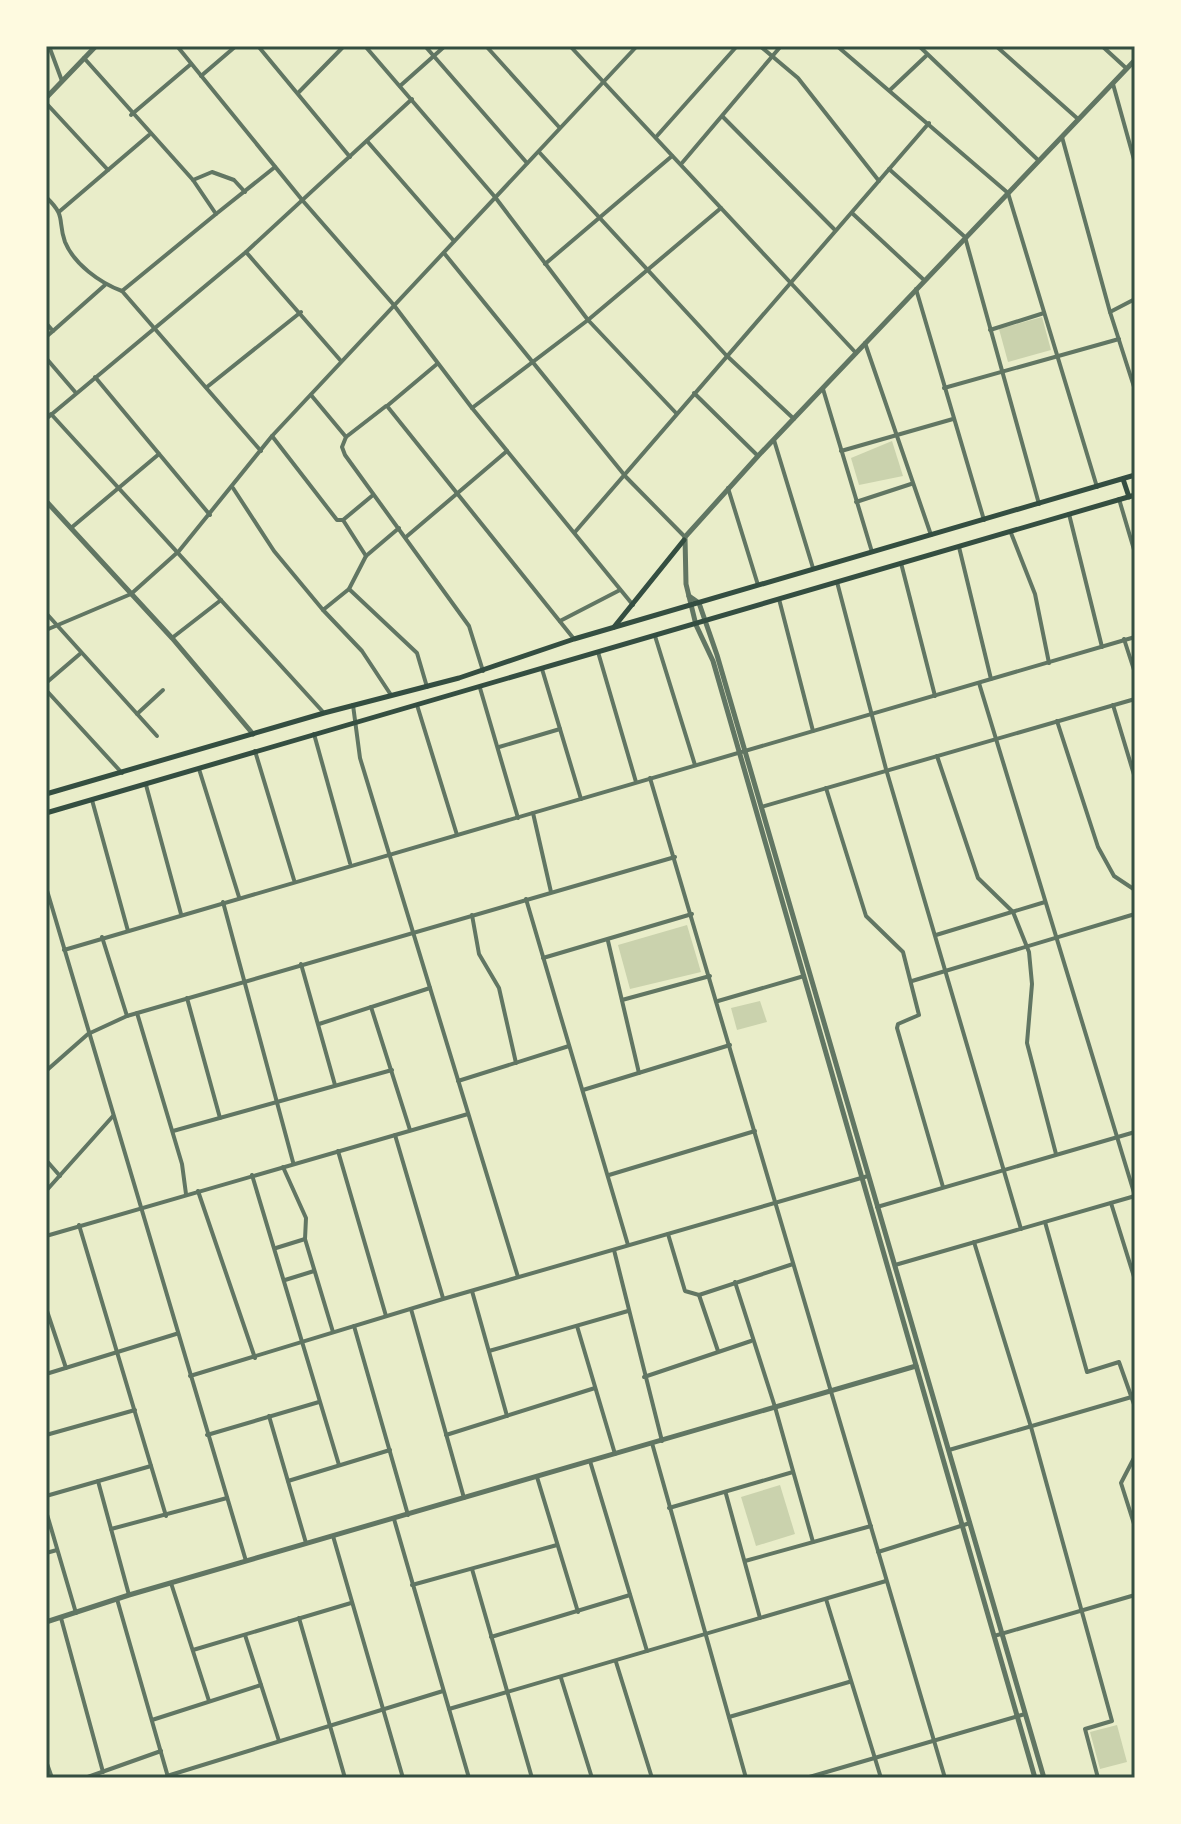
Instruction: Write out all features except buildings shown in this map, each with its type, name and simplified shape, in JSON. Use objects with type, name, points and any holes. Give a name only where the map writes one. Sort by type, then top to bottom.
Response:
[{"type":"main road","points":[[46,794],[324,713],[483,671],[574,639],[1135,475]]},
{"type":"main road","points":[[46,813],[1132,496],[1123,479]]},
{"type":"main road","points":[[613,628],[633,607],[684,539]]},
{"type":"street","points":[[49,46],[62,82]]},
{"type":"street","points":[[96,46],[46,101],[108,170]]},
{"type":"street","points":[[177,46],[303,201],[393,304],[437,364],[633,607]]},
{"type":"street","points":[[201,76],[236,46]]},
{"type":"street","points":[[258,46],[350,157]]},
{"type":"street","points":[[299,92],[344,46]]},
{"type":"street","points":[[365,46],[495,197],[588,320],[677,413]]},
{"type":"street","points":[[425,46],[527,163]]},
{"type":"street","points":[[400,86],[445,46]]},
{"type":"street","points":[[486,46],[559,127]]},
{"type":"street","points":[[570,46],[856,353]]},
{"type":"street","points":[[46,630],[131,594],[179,551],[272,436],[637,46]]},
{"type":"street","points":[[656,137],[737,46]]},
{"type":"street","points":[[760,46],[798,78],[879,181]]},
{"type":"street","points":[[681,164],[781,46]]},
{"type":"street","points":[[837,46],[1008,193],[1097,487]]},
{"type":"street","points":[[919,46],[1038,160]]},
{"type":"street","points":[[996,46],[1078,119]]},
{"type":"street","points":[[1102,46],[1126,68]]},
{"type":"street","points":[[890,90],[927,55]]},
{"type":"street","points":[[84,58],[131,115],[193,180],[216,214]]},
{"type":"street","points":[[769,848],[761,807],[713,661],[696,625],[683,566],[684,539],[758,456],[1135,60]]},
{"type":"street","points":[[131,115],[191,64]]},
{"type":"street","points":[[1113,84],[1135,163]]},
{"type":"street","points":[[324,713],[179,551],[48,417],[246,252],[412,99]]},
{"type":"street","points":[[723,117],[834,230]]},
{"type":"street","points":[[575,532],[626,477],[726,355],[929,123]]},
{"type":"street","points":[[60,211],[149,135]]},
{"type":"street","points":[[1061,135],[1135,390]]},
{"type":"street","points":[[367,141],[454,241]]},
{"type":"street","points":[[538,151],[726,355],[794,419]]},
{"type":"street","points":[[545,264],[672,156]]},
{"type":"street","points":[[122,291],[275,167]]},
{"type":"street","points":[[889,169],[965,237],[1039,504]]},
{"type":"street","points":[[193,180],[212,172],[234,180],[245,192]]},
{"type":"street","points":[[46,197],[60,211],[65,242],[72,254],[105,285],[122,291],[261,451]]},
{"type":"street","points":[[472,408],[588,320],[721,208]]},
{"type":"street","points":[[852,213],[924,280]]},
{"type":"street","points":[[246,252],[341,361]]},
{"type":"street","points":[[444,253],[626,477],[684,539]]},
{"type":"street","points":[[46,337],[105,285]]},
{"type":"street","points":[[916,289],[984,520]]},
{"type":"street","points":[[1110,312],[1135,299]]},
{"type":"street","points":[[207,387],[301,312]]},
{"type":"street","points":[[990,330],[1044,313]]},
{"type":"street","points":[[46,323],[53,331]]},
{"type":"street","points":[[944,388],[1119,339]]},
{"type":"street","points":[[865,343],[931,535]]},
{"type":"street","points":[[46,358],[76,393]]},
{"type":"street","points":[[437,364],[346,437],[342,447],[373,495],[469,626],[483,671]]},
{"type":"street","points":[[1127,365],[1135,364]]},
{"type":"street","points":[[95,377],[210,515]]},
{"type":"street","points":[[823,389],[872,554]]},
{"type":"street","points":[[694,393],[758,456]]},
{"type":"street","points":[[311,395],[346,437]]},
{"type":"street","points":[[387,406],[574,639]]},
{"type":"street","points":[[841,451],[953,419]]},
{"type":"street","points":[[272,436],[337,520],[343,520],[373,495]]},
{"type":"street","points":[[774,440],[814,571]]},
{"type":"street","points":[[406,537],[443,509],[457,492],[508,451]]},
{"type":"street","points":[[71,528],[159,454]]},
{"type":"street","points":[[856,502],[912,484]]},
{"type":"street","points":[[233,488],[274,551],[323,610],[368,657],[392,697]]},
{"type":"street","points":[[728,488],[758,585]]},
{"type":"street","points":[[1119,499],[1135,553]]},
{"type":"street","points":[[46,501],[172,638],[253,734]]},
{"type":"street","points":[[1069,514],[1102,647]]},
{"type":"street","points":[[343,520],[366,556]]},
{"type":"street","points":[[323,610],[349,589],[366,556],[399,528]]},
{"type":"street","points":[[1011,533],[1035,594],[1049,663]]},
{"type":"street","points":[[959,547],[991,679]]},
{"type":"street","points":[[901,563],[935,696]]},
{"type":"street","points":[[837,582],[886,769],[1021,1229]]},
{"type":"street","points":[[349,589],[417,653],[427,687]]},
{"type":"street","points":[[560,621],[620,590]]},
{"type":"street","points":[[688,595],[699,603],[705,622],[886,1267],[1035,1778]]},
{"type":"street","points":[[172,638],[222,599]]},
{"type":"street","points":[[779,599],[813,731]]},
{"type":"street","points":[[46,613],[157,736]]},
{"type":"street","points":[[655,636],[695,765]]},
{"type":"street","points":[[64,950],[294,880],[391,855],[1135,637]]},
{"type":"street","points":[[1124,639],[1135,673]]},
{"type":"street","points":[[598,652],[636,782]]},
{"type":"street","points":[[46,683],[81,653]]},
{"type":"street","points":[[542,669],[581,799]]},
{"type":"street","points":[[886,1267],[1135,1196],[979,683]]},
{"type":"street","points":[[480,688],[518,818]]},
{"type":"street","points":[[46,690],[122,773]]},
{"type":"street","points":[[137,714],[163,690]]},
{"type":"street","points":[[761,807],[1135,699]]},
{"type":"street","points":[[353,705],[360,758],[518,1277]]},
{"type":"street","points":[[417,705],[457,835]]},
{"type":"street","points":[[1113,705],[1135,778]]},
{"type":"street","points":[[1057,721],[1098,847],[1114,876],[1135,890]]},
{"type":"street","points":[[499,747],[560,729]]},
{"type":"street","points":[[314,734],[350,864]]},
{"type":"street","points":[[255,751],[294,880]]},
{"type":"street","points":[[937,756],[978,878],[1013,912],[1022,928],[1024,947],[1032,961],[1029,1057],[1056,1154]]},
{"type":"street","points":[[199,767],[239,897]]},
{"type":"street","points":[[650,778],[676,857],[945,1778]]},
{"type":"street","points":[[145,784],[181,914]]},
{"type":"street","points":[[826,788],[867,919],[900,946],[912,981],[919,1015],[897,1028],[943,1187]]},
{"type":"street","points":[[92,800],[128,931]]},
{"type":"street","points":[[533,813],[551,892]]},
{"type":"street","points":[[46,1071],[88,1034],[127,1016],[676,857]]},
{"type":"street","points":[[47,891],[176,1334],[246,1561]]},
{"type":"street","points":[[526,899],[628,1245]]},
{"type":"street","points":[[223,901],[293,1162]]},
{"type":"street","points":[[936,935],[1046,901]]},
{"type":"street","points":[[543,958],[692,914]]},
{"type":"street","points":[[912,981],[1135,914]]},
{"type":"street","points":[[472,915],[479,954],[499,988],[516,1063]]},
{"type":"street","points":[[102,937],[127,1016]]},
{"type":"street","points":[[608,941],[639,1073]]},
{"type":"street","points":[[301,964],[335,1085]]},
{"type":"street","points":[[622,1000],[710,976]]},
{"type":"street","points":[[718,1001],[806,976]]},
{"type":"street","points":[[806,976],[868,1176],[1044,1778]]},
{"type":"street","points":[[319,1024],[430,988]]},
{"type":"street","points":[[187,998],[220,1118]]},
{"type":"street","points":[[371,1007],[410,1130]]},
{"type":"street","points":[[137,1013],[188,1186],[186,1194]]},
{"type":"street","points":[[583,1090],[730,1045]]},
{"type":"street","points":[[458,1081],[569,1046]]},
{"type":"street","points":[[173,1131],[392,1070]]},
{"type":"street","points":[[46,1236],[293,1162],[468,1114]]},
{"type":"street","points":[[46,1191],[113,1116]]},
{"type":"street","points":[[609,1175],[755,1131]]},
{"type":"street","points":[[877,1207],[1135,1132]]},
{"type":"street","points":[[395,1135],[443,1299]]},
{"type":"street","points":[[338,1151],[386,1316]]},
{"type":"street","points":[[46,1160],[60,1176]]},
{"type":"street","points":[[283,1166],[306,1218],[305,1239],[333,1332]]},
{"type":"street","points":[[252,1175],[339,1465]]},
{"type":"street","points":[[190,1376],[472,1290],[868,1176]]},
{"type":"street","points":[[198,1191],[255,1358]]},
{"type":"street","points":[[1111,1203],[1135,1280]]},
{"type":"street","points":[[1045,1222],[1087,1372],[1119,1362],[1134,1396],[1135,1407]]},
{"type":"street","points":[[79,1225],[119,1350],[166,1516]]},
{"type":"street","points":[[668,1234],[685,1291],[699,1295],[793,1264]]},
{"type":"street","points":[[276,1248],[305,1239]]},
{"type":"street","points":[[974,1242],[1031,1427],[1112,1721],[1085,1729],[1098,1778]]},
{"type":"street","points":[[614,1250],[644,1377],[660,1423],[662,1441]]},
{"type":"street","points":[[285,1280],[315,1271]]},
{"type":"street","points":[[735,1282],[813,1542]]},
{"type":"street","points":[[472,1290],[507,1416]]},
{"type":"street","points":[[699,1295],[718,1351]]},
{"type":"street","points":[[46,1308],[66,1368]]},
{"type":"street","points":[[411,1309],[464,1498]]},
{"type":"street","points":[[489,1351],[628,1311]]},
{"type":"street","points":[[354,1326],[408,1515]]},
{"type":"street","points":[[577,1326],[615,1454]]},
{"type":"street","points":[[46,1374],[176,1334]]},
{"type":"street","points":[[644,1377],[752,1340]]},
{"type":"street","points":[[46,1622],[923,1363]]},
{"type":"street","points":[[446,1435],[595,1388]]},
{"type":"street","points":[[949,1450],[1134,1396]]},
{"type":"street","points":[[207,1435],[321,1401]]},
{"type":"street","points":[[46,1435],[135,1410]]},
{"type":"street","points":[[269,1416],[306,1543]]},
{"type":"street","points":[[652,1443],[746,1778]]},
{"type":"street","points":[[288,1481],[390,1450]]},
{"type":"street","points":[[1135,1456],[1121,1483],[1135,1527]]},
{"type":"street","points":[[590,1461],[647,1651]]},
{"type":"street","points":[[46,1496],[152,1466]]},
{"type":"street","points":[[669,1508],[726,1494],[793,1472]]},
{"type":"street","points":[[947,1476],[956,1474]]},
{"type":"street","points":[[537,1477],[578,1613]]},
{"type":"street","points":[[98,1481],[129,1595]]},
{"type":"street","points":[[726,1494],[760,1618]]},
{"type":"street","points":[[111,1529],[227,1498]]},
{"type":"street","points":[[46,1511],[76,1613]]},
{"type":"street","points":[[394,1519],[469,1778]]},
{"type":"street","points":[[878,1552],[970,1523]]},
{"type":"street","points":[[745,1561],[871,1526]]},
{"type":"street","points":[[333,1536],[403,1778]]},
{"type":"street","points":[[412,1585],[557,1545]]},
{"type":"street","points":[[46,1553],[57,1550]]},
{"type":"street","points":[[472,1569],[532,1778]]},
{"type":"street","points":[[449,1709],[886,1581]]},
{"type":"street","points":[[171,1583],[209,1701]]},
{"type":"street","points":[[491,1637],[630,1595]]},
{"type":"street","points":[[994,1636],[1135,1595]]},
{"type":"street","points":[[117,1599],[168,1777],[443,1691]]},
{"type":"street","points":[[826,1599],[881,1778]]},
{"type":"street","points":[[193,1650],[351,1603]]},
{"type":"street","points":[[61,1618],[103,1772]]},
{"type":"street","points":[[299,1618],[345,1778]]},
{"type":"street","points":[[245,1635],[279,1741]]},
{"type":"street","points":[[616,1661],[652,1778]]},
{"type":"street","points":[[561,1678],[592,1778]]},
{"type":"street","points":[[729,1717],[851,1681]]},
{"type":"street","points":[[152,1720],[261,1685]]},
{"type":"street","points":[[806,1778],[1025,1714]]},
{"type":"street","points":[[85,1778],[161,1751]]},
{"type":"street","points":[[46,1761],[52,1778]]},
{"type":"green space","points":[[1042,317],[1051,350],[1008,362],[999,329]]},
{"type":"green space","points":[[892,441],[903,476],[859,485],[851,458]]},
{"type":"green space","points":[[687,925],[701,972],[630,989],[618,945]]},
{"type":"green space","points":[[760,1001],[767,1022],[737,1030],[731,1008]]},
{"type":"green space","points":[[780,1485],[795,1534],[756,1546],[741,1497]]},
{"type":"green space","points":[[1117,1725],[1127,1762],[1100,1769],[1090,1732]]}]
